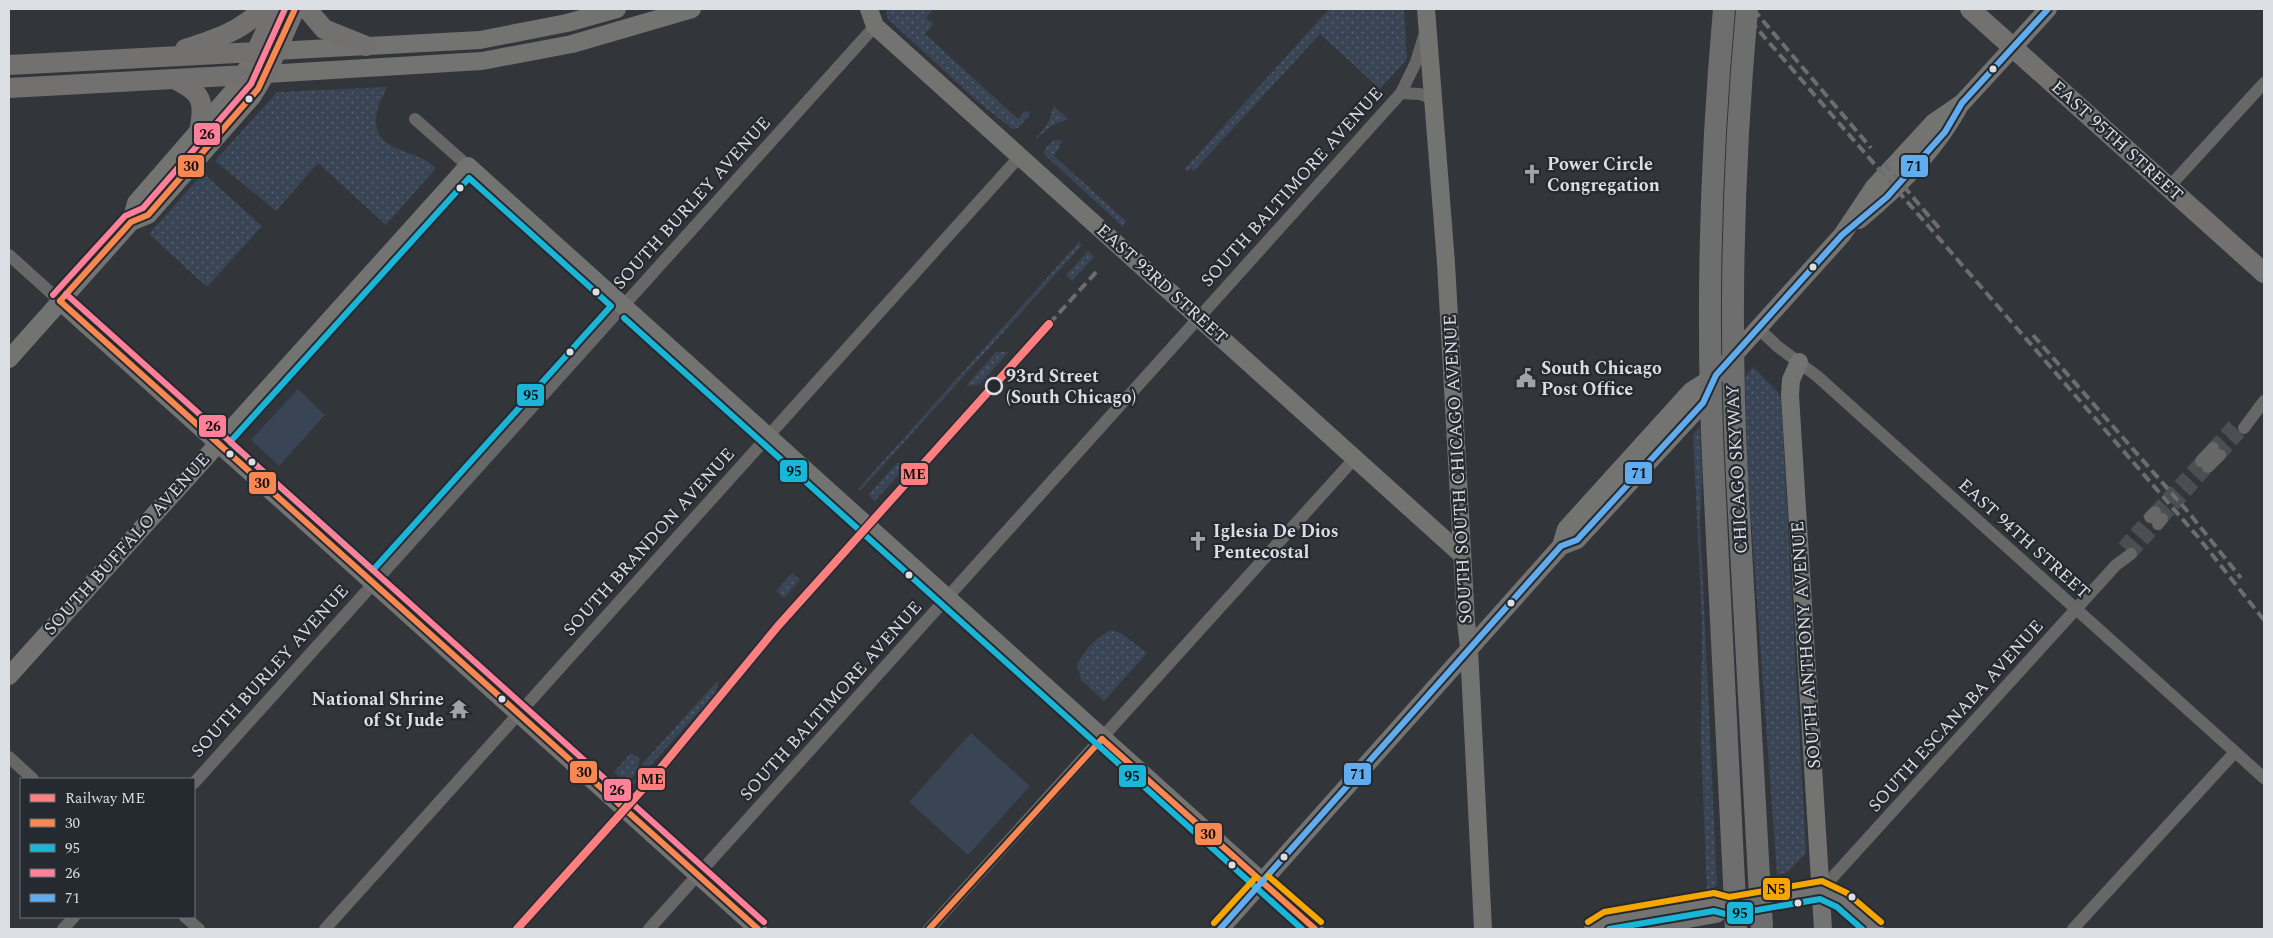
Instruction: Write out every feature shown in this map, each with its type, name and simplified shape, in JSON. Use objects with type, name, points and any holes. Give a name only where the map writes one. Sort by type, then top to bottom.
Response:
[{"type":"highway","name":"CHICAGO SKYWAY","points":[[1724,9],[1716,118],[1710,250],[1711,411],[1736,929]]},
{"type":"highway","name":"CHICAGO SKYWAY","points":[[1747,9],[1738,120],[1733,250],[1734,401],[1762,928]]},
{"type":"main road","points":[[162,58],[212,40],[247,24],[262,9]]},
{"type":"main road","points":[[9,65],[256,52],[276,9]]},
{"type":"main road","points":[[9,88],[266,74],[295,9]]},
{"type":"main road","points":[[307,9],[324,29],[366,46]]},
{"type":"main road","name":"EAST 95TH STREET","points":[[1970,9],[2264,273]]},
{"type":"main road","points":[[174,79],[190,87],[199,96],[204,110],[199,132]]},
{"type":"street","points":[[131,222],[136,203],[236,89],[256,52],[480,40],[567,23],[617,9]]},
{"type":"street","points":[[9,359],[131,222],[148,214],[252,97],[266,74],[491,59],[572,44],[692,9]]},
{"type":"street","points":[[870,9],[875,26]]},
{"type":"street","points":[[1220,929],[1561,546],[1566,529],[1691,392],[1716,374],[1842,234],[1893,190],[1946,132],[1962,103],[2048,9]]},
{"type":"street","name":"SOUTH BALTIMORE AVENUE","points":[[649,929],[1401,93],[1416,62],[1427,18]]},
{"type":"street","name":"SOUTH SOUTH CHICAGO AVENUE","points":[[1427,18],[1446,263],[1462,555],[1470,648],[1483,929]]},
{"type":"street","name":"EAST 93RD STREET","points":[[875,26],[1462,555]]},
{"type":"street","name":"SOUTH BURLEY AVENUE","points":[[195,782],[875,26]]},
{"type":"street","points":[[2169,187],[2264,83]]},
{"type":"street","name":"SOUTH BALTIMORE AVENUE","points":[[1401,93],[1420,94],[1433,99]]},
{"type":"street","points":[[415,119],[1315,929]]},
{"type":"street","name":"SOUTH BRANDON AVENUE","points":[[325,929],[1020,156]]},
{"type":"street","name":"SOUTH BUFFALO AVENUE","points":[[9,676],[468,166]]},
{"type":"street","points":[[9,255],[758,929]]},
{"type":"street","name":"EAST 94TH STREET","points":[[1758,328],[1817,376],[2264,778]]},
{"type":"street","name":"SOUTH ANTHONY AVENUE","points":[[1799,362],[1791,380],[1790,395],[1823,929]]},
{"type":"street","points":[[2241,424],[2260,405]]},
{"type":"street","points":[[2205,464],[2216,451]]},
{"type":"street","points":[[930,929],[1355,458]]},
{"type":"street","name":"SOUTH ESCANABA AVENUE","points":[[1821,890],[2116,565],[2127,550]]},
{"type":"street","points":[[2073,929],[2235,752]]},
{"type":"street","points":[[9,757],[32,778]]},
{"type":"street","points":[[1632,929],[1716,914],[1728,906],[1821,890],[1842,900],[1875,929]]},
{"type":"street","points":[[1593,929],[1605,921],[1715,902],[1728,906]]},
{"type":"street","points":[[62,929],[73,918]]},
{"type":"street","points":[[186,918],[199,929]]},
{"type":"shaded area","points":[[885,9],[934,9],[926,18],[933,24],[925,34],[1018,119],[1025,111],[1030,112],[1029,116],[1018,128],[1012,129],[975,99],[888,19]]},
{"type":"shaded area","points":[[1329,9],[1404,9],[1407,58],[1380,89],[1320,34],[1194,171],[1191,168],[1187,172],[1185,169]]},
{"type":"shaded area","points":[[387,87],[377,112],[376,126],[380,136],[387,143],[427,161],[436,168],[386,225],[318,163],[276,211],[215,161],[277,92]]},
{"type":"shaded area","points":[[1054,106],[1068,119],[1051,126],[1034,141],[1048,123]]},
{"type":"shaded area","points":[[1054,140],[1062,142],[1054,156],[1126,221],[1123,227],[1044,154],[1044,150]]},
{"type":"shaded area","points":[[203,173],[262,226],[207,287],[149,234]]},
{"type":"shaded area","points":[[1079,242],[1082,245],[860,491],[858,489]]},
{"type":"shaded area","points":[[1088,251],[1094,257],[1072,281],[1066,275]]},
{"type":"shaded area","points":[[996,352],[1009,352],[979,385],[966,386]]},
{"type":"shaded area","points":[[1753,367],[1778,392],[1781,400],[1806,853],[1788,872],[1777,875],[1748,477],[1745,377]]},
{"type":"shaded area","points":[[298,389],[325,415],[279,466],[251,440]]},
{"type":"shaded area","points":[[1700,427],[1702,479],[1700,520],[1717,885],[1707,894],[1701,739],[1702,622],[1693,434]]},
{"type":"shaded area","points":[[910,462],[875,501],[868,495],[897,463]]},
{"type":"shaded area","points":[[842,534],[784,598],[776,591],[792,573],[800,580]]},
{"type":"shaded area","points":[[1111,630],[1121,633],[1147,653],[1104,701],[1081,680],[1077,664],[1084,653],[1100,636]]},
{"type":"shaded area","points":[[719,679],[716,693],[631,787],[629,786],[640,774],[643,763]]},
{"type":"shaded area","points":[[971,733],[1030,786],[968,855],[909,802]]},
{"type":"shaded area","points":[[631,753],[640,759],[635,775],[626,783],[614,772]]},
{"type":"tunnel","points":[[2213,448],[2237,421]]},
{"type":"tunnel","points":[[2220,455],[2244,428]]},
{"type":"tunnel","points":[[2155,512],[2201,461]]},
{"type":"tunnel","points":[[2162,519],[2208,467]]},
{"type":"tunnel","points":[[2123,547],[2150,517]]},
{"type":"tunnel","points":[[2131,554],[2158,524]]},
{"type":"railway","points":[[1740,9],[2198,537],[2264,620]]},
{"type":"railway","points":[[1753,9],[1871,148]]},
{"type":"railway","points":[[1884,163],[1939,228]]},
{"type":"railway","points":[[1049,324],[1098,270]]},
{"type":"railway","points":[[2033,335],[2189,513],[2241,578]]},
{"type":"rail line","name":"ME","points":[[517,929],[650,781],[778,626],[1049,324]]},
{"type":"transit line","name":"26","points":[[53,295],[125,216],[143,208],[251,84],[285,9]]},
{"type":"transit line","name":"30","points":[[60,301],[131,222],[148,215],[258,89],[295,9]]},
{"type":"transit line","name":"71","points":[[1220,929],[1561,546],[1577,540],[1703,403],[1716,375],[1842,235],[1887,197],[1945,132],[1962,103],[2048,9]]},
{"type":"transit line","name":"95","points":[[469,178],[611,306],[373,570],[230,442],[469,178]]},
{"type":"transit line","name":"26","points":[[66,294],[764,922]]},
{"type":"transit line","name":"30","points":[[60,301],[758,929]]},
{"type":"transit line","name":"95","points":[[624,318],[1302,929]]},
{"type":"transit line","name":"30","points":[[1102,739],[1315,929]]},
{"type":"transit line","name":"30","points":[[929,929],[1102,739]]},
{"type":"transit line","name":"N5","points":[[1268,876],[1321,922]]},
{"type":"transit line","name":"N5","points":[[1214,923],[1256,877]]},
{"type":"transit line","name":"N5","points":[[1588,922],[1604,912],[1714,893],[1729,897],[1822,881],[1847,893],[1881,922]]},
{"type":"transit line","name":"95","points":[[1609,929],[1714,911],[1729,915],[1820,899],[1837,907],[1862,929]]},
{"type":"place","name":"Power Circle Congregation","points":[[1532,174]]},
{"type":"place","name":"South Chicago Post Office","points":[[1526,378]]},
{"type":"place","name":"93rd Street (South Chicago)","points":[[994,386]]},
{"type":"place","name":"Iglesia De Dios Pentecostal","points":[[1198,541]]},
{"type":"place","name":"National Shrine of St Jude","points":[[459,709]]}]
